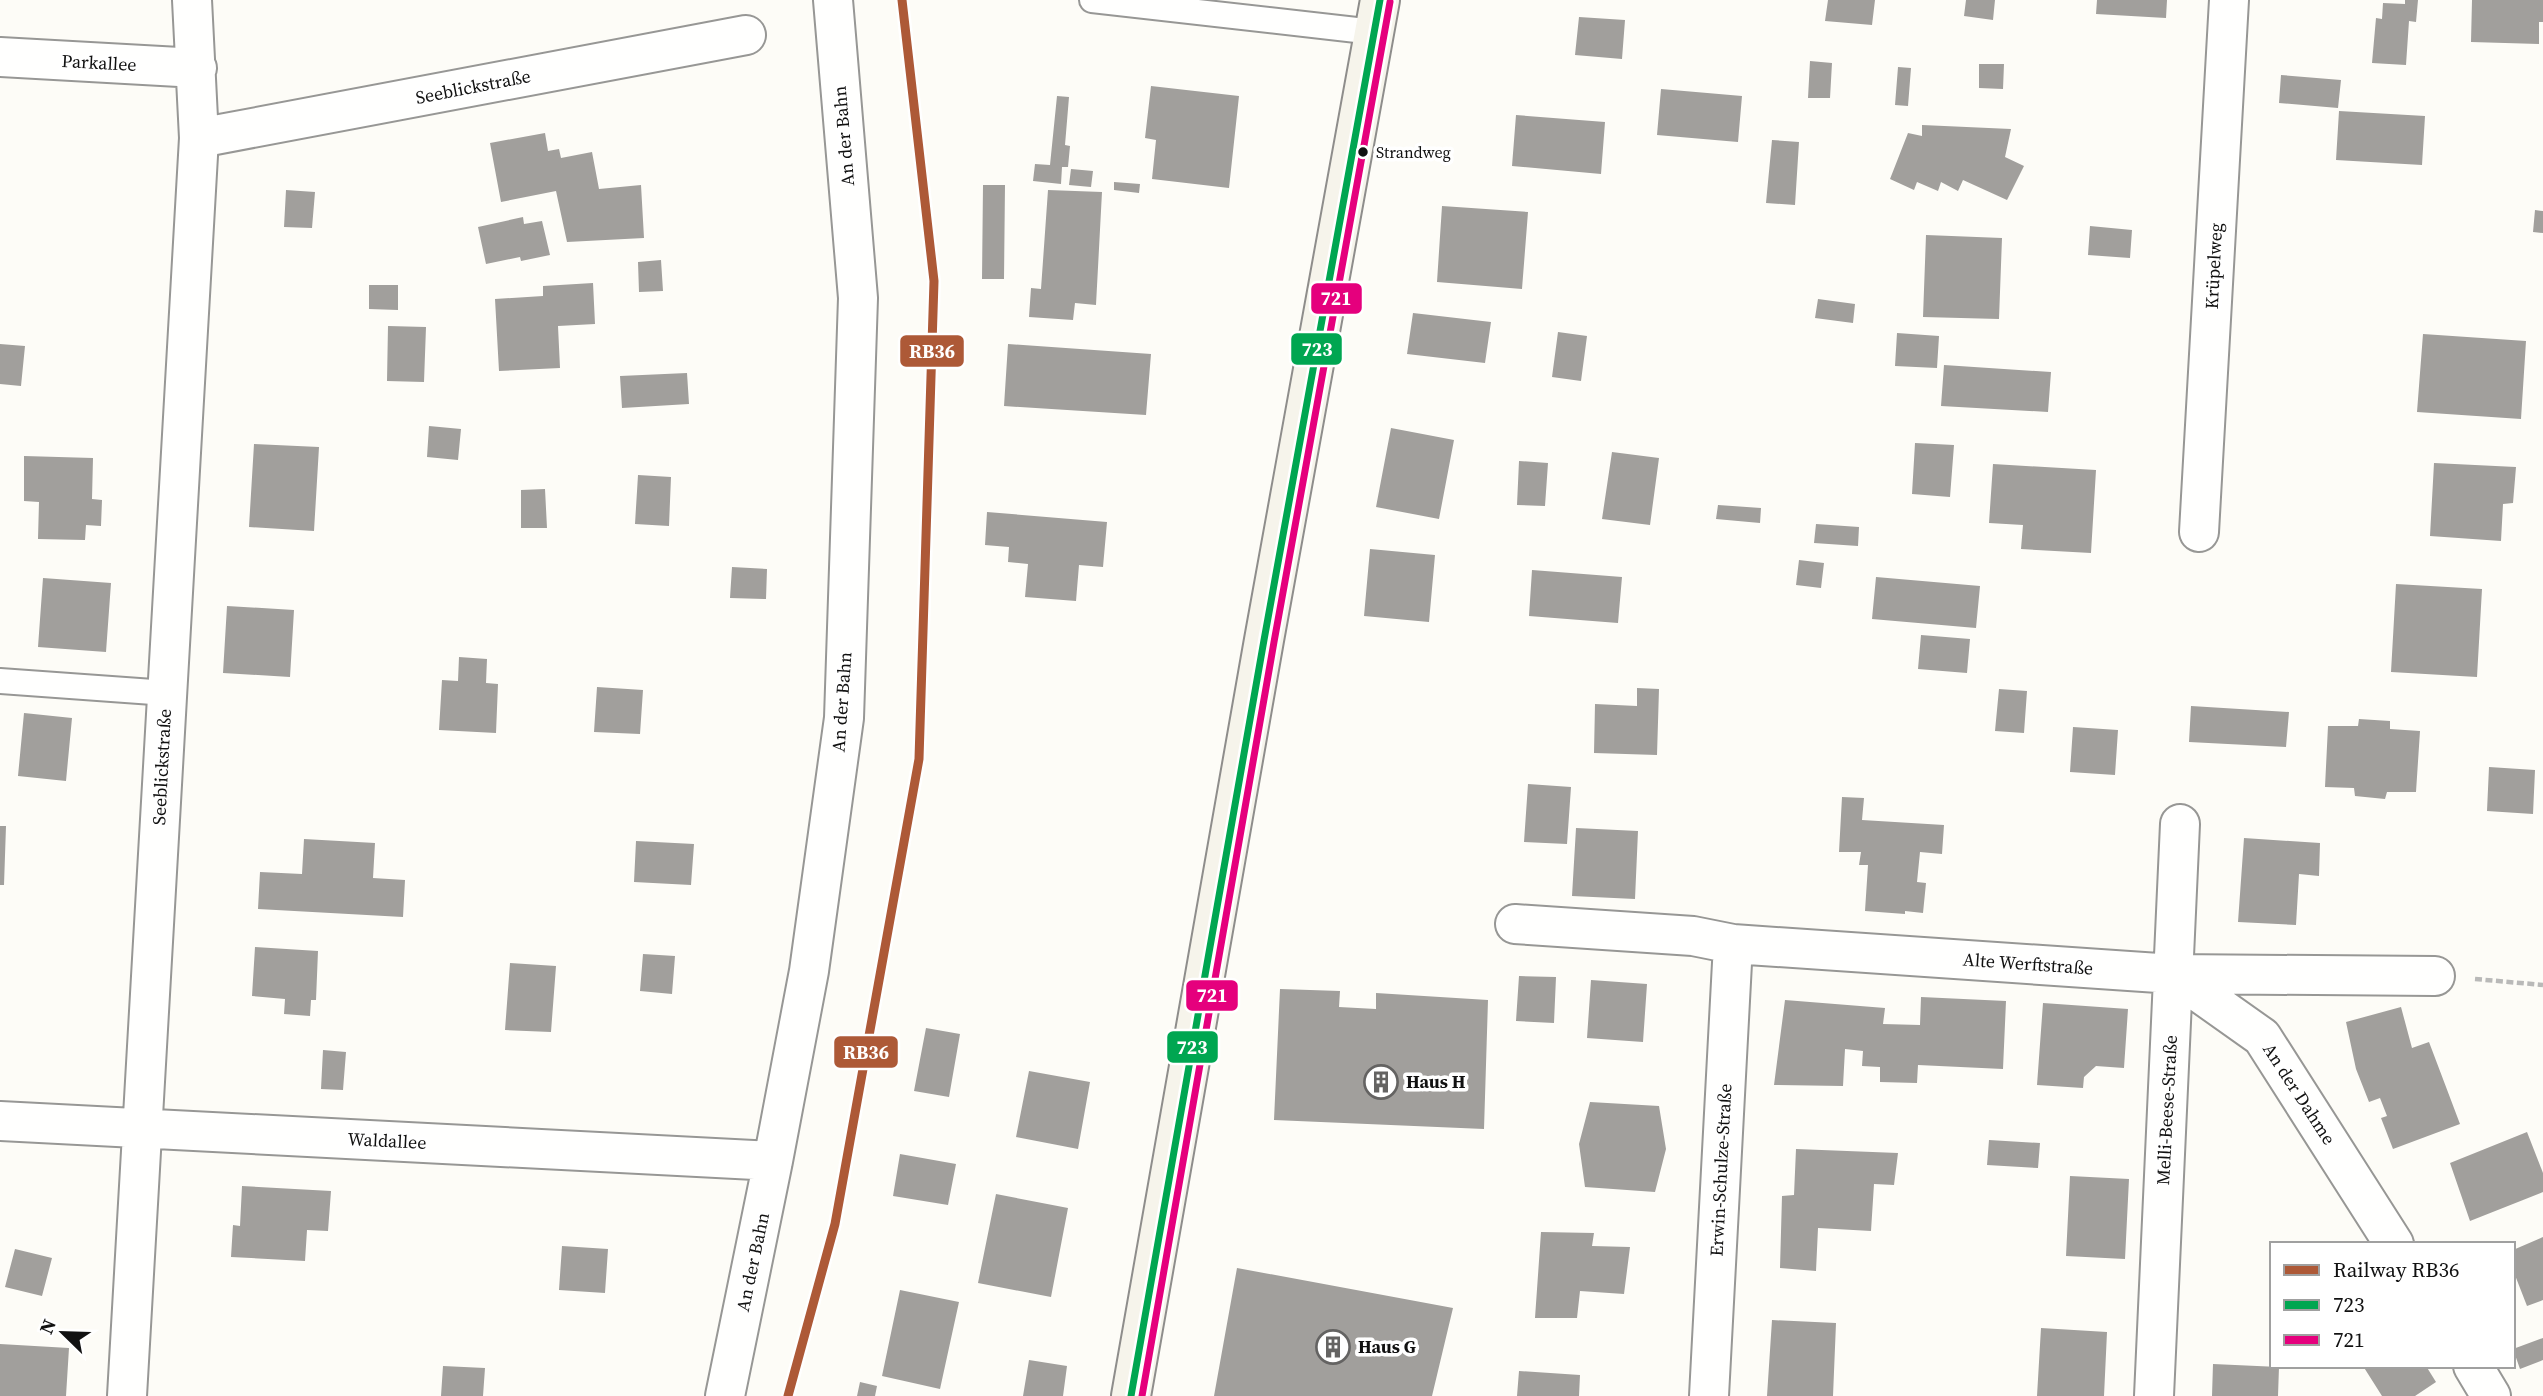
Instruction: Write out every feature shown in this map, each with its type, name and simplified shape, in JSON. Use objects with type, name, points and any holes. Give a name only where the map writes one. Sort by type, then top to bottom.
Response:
[{"type":"street","name":"Seeblickstraße","points":[[127,1396],[199,138],[192,0]]},
{"type":"street","name":"An der Bahn","points":[[725,1396],[774,1161],[809,971],[844,718],[858,298],[833,0]]},
{"type":"street","name":"Krüpelweg","points":[[2199,532],[2229,0]]},
{"type":"street","points":[[1131,1396],[1377,16]]},
{"type":"street","name":"Seeblickstraße","points":[[199,138],[746,35]]},
{"type":"street","name":"Parkallee","points":[[0,57],[197,68]]},
{"type":"street","name":"Melli-Beese-Straße","points":[[2154,1396],[2180,824]]},
{"type":"street","name":"Alte Werftstraße","points":[[1515,924],[1693,936],[1733,944],[2173,974],[2435,976]]},
{"type":"street","name":"Erwin-Schulze-Straße","points":[[1709,1396],[1733,944]]},
{"type":"street","name":"An der Dahme","points":[[2173,974],[2262,1037],[2393,1242]]},
{"type":"street","name":"Waldallee","points":[[0,1121],[774,1161]]},
{"type":"street","points":[[2474,1368],[2491,1396]]},
{"type":"lane","points":[[1092,0],[1377,16]]},
{"type":"lane","points":[[0,681],[167,693]]},
{"type":"path","points":[[2435,976],[2543,985]]},
{"type":"building","points":[[1828,0],[1875,0],[1872,25],[1825,21]]},
{"type":"building","points":[[1966,0],[1995,0],[1993,20],[1964,16]]},
{"type":"building","points":[[2097,0],[2167,0],[2166,18],[2096,14]]},
{"type":"building","points":[[2405,0],[2418,0],[2416,22],[2409,21],[2406,65],[2372,63],[2376,18],[2382,19],[2383,3],[2405,4]]},
{"type":"building","points":[[2472,0],[2543,0],[2539,44],[2471,42]]},
{"type":"building","points":[[1579,17],[1625,20],[1622,59],[1575,55]]},
{"type":"building","points":[[1810,61],[1832,63],[1830,98],[1808,98]]},
{"type":"building","points":[[1979,64],[2004,64],[2003,89],[1979,88]]},
{"type":"building","points":[[1898,67],[1911,68],[1908,106],[1895,105]]},
{"type":"building","points":[[2281,75],[2341,80],[2338,108],[2279,103]]},
{"type":"building","points":[[1151,86],[1239,96],[1229,188],[1152,179],[1156,140],[1145,138]]},
{"type":"building","points":[[1661,89],[1742,96],[1738,142],[1657,135]]},
{"type":"building","points":[[1057,96],[1069,97],[1065,145],[1070,146],[1068,167],[1062,167],[1061,184],[1033,181],[1035,164],[1050,165]]},
{"type":"building","points":[[2339,111],[2425,116],[2422,165],[2336,160]]},
{"type":"building","points":[[1516,115],[1605,122],[1601,174],[1512,166]]},
{"type":"building","points":[[1922,125],[2011,129],[2005,157],[2024,166],[2007,200],[1963,180],[1958,191],[1941,182],[1938,191],[1917,182],[1914,190],[1890,179],[1908,133],[1922,136]]},
{"type":"building","points":[[545,133],[548,151],[559,149],[561,158],[592,152],[599,189],[641,185],[644,238],[567,242],[556,191],[501,202],[490,143]]},
{"type":"building","points":[[1772,140],[1799,142],[1795,205],[1766,203]]},
{"type":"building","points":[[1071,169],[1093,171],[1091,187],[1069,185]]},
{"type":"building","points":[[1114,182],[1140,184],[1139,193],[1114,190]]},
{"type":"building","points":[[983,185],[1005,185],[1004,279],[982,279]]},
{"type":"building","points":[[286,190],[315,192],[312,228],[284,227]]},
{"type":"building","points":[[1048,190],[1102,192],[1096,305],[1075,303],[1073,320],[1029,317],[1031,288],[1041,289]]},
{"type":"building","points":[[1442,206],[1528,212],[1522,289],[1437,282]]},
{"type":"building","points":[[2535,210],[2543,211],[2543,233],[2533,232]]},
{"type":"building","points":[[523,217],[524,224],[542,221],[550,255],[521,261],[520,257],[486,264],[478,227]]},
{"type":"building","points":[[2090,226],[2132,230],[2130,258],[2088,255]]},
{"type":"building","points":[[1926,235],[2002,238],[1999,319],[1923,317]]},
{"type":"building","points":[[661,260],[663,291],[639,292],[638,262]]},
{"type":"building","points":[[593,283],[595,324],[558,326],[560,368],[499,371],[495,299],[543,296],[543,286]]},
{"type":"building","points":[[369,285],[398,285],[398,310],[369,309]]},
{"type":"building","points":[[1818,299],[1855,304],[1853,323],[1815,318]]},
{"type":"building","points":[[1413,313],[1491,322],[1485,363],[1407,354]]},
{"type":"building","points":[[388,326],[426,327],[424,382],[387,381]]},
{"type":"building","points":[[1558,332],[1587,336],[1581,381],[1552,377]]},
{"type":"building","points":[[1897,333],[1939,336],[1937,368],[1895,366]]},
{"type":"building","points":[[2423,334],[2526,341],[2521,419],[2417,412]]},
{"type":"building","points":[[0,344],[25,346],[21,386],[0,384]]},
{"type":"building","points":[[1008,344],[1151,354],[1146,415],[1004,406]]},
{"type":"building","points":[[1944,365],[2051,372],[2048,412],[1941,406]]},
{"type":"building","points":[[687,373],[689,404],[622,408],[620,376]]},
{"type":"building","points":[[429,426],[461,429],[458,460],[427,457]]},
{"type":"building","points":[[1391,428],[1454,440],[1439,519],[1376,507]]},
{"type":"building","points":[[1915,443],[1954,445],[1950,497],[1912,494]]},
{"type":"building","points":[[254,444],[319,447],[314,531],[249,527]]},
{"type":"building","points":[[1612,452],[1659,458],[1650,525],[1602,519]]},
{"type":"building","points":[[24,456],[93,458],[92,499],[102,500],[101,526],[86,525],[85,540],[38,539],[39,502],[24,501]]},
{"type":"building","points":[[1519,461],[1548,463],[1545,506],[1517,505]]},
{"type":"building","points":[[2434,463],[2516,467],[2513,503],[2503,504],[2501,541],[2430,536]]},
{"type":"building","points":[[1993,464],[2096,470],[2091,553],[2021,549],[2023,525],[1989,523]]},
{"type":"building","points":[[638,475],[671,477],[669,526],[635,524]]},
{"type":"building","points":[[545,489],[547,528],[521,528],[521,490]]},
{"type":"building","points":[[1718,505],[1761,508],[1760,523],[1716,519]]},
{"type":"building","points":[[987,512],[1107,522],[1103,567],[1079,565],[1076,601],[1025,597],[1028,564],[1008,562],[1009,547],[985,545]]},
{"type":"building","points":[[1816,524],[1859,527],[1858,546],[1814,543]]},
{"type":"building","points":[[1370,549],[1435,555],[1429,622],[1364,616]]},
{"type":"building","points":[[1799,560],[1824,563],[1821,588],[1796,585]]},
{"type":"building","points":[[732,567],[767,569],[766,599],[730,598]]},
{"type":"building","points":[[1532,570],[1622,577],[1618,623],[1529,616]]},
{"type":"building","points":[[1876,577],[1980,586],[1976,628],[1872,619]]},
{"type":"building","points":[[43,578],[111,583],[106,652],[38,647]]},
{"type":"building","points":[[2396,584],[2482,589],[2477,677],[2391,672]]},
{"type":"building","points":[[227,606],[294,610],[290,677],[223,673]]},
{"type":"building","points":[[1921,635],[1970,639],[1967,673],[1918,669]]},
{"type":"building","points":[[459,657],[487,659],[486,683],[498,684],[496,733],[439,730],[442,680],[458,681]]},
{"type":"building","points":[[597,687],[643,690],[640,734],[594,732]]},
{"type":"building","points":[[1637,688],[1659,689],[1657,755],[1594,753],[1595,704],[1637,706]]},
{"type":"building","points":[[1999,689],[2027,691],[2024,733],[1995,731]]},
{"type":"building","points":[[2191,706],[2289,712],[2286,747],[2189,742]]},
{"type":"building","points":[[24,713],[72,718],[66,781],[18,776]]},
{"type":"building","points":[[2359,719],[2390,721],[2390,729],[2420,731],[2416,792],[2387,792],[2385,799],[2355,796],[2354,788],[2325,787],[2328,726],[2358,726]]},
{"type":"building","points":[[2073,727],[2118,730],[2115,775],[2070,772]]},
{"type":"building","points":[[2489,767],[2535,770],[2533,814],[2487,811]]},
{"type":"building","points":[[1528,784],[1571,787],[1567,844],[1524,842]]},
{"type":"building","points":[[1842,797],[1864,798],[1862,820],[1944,825],[1942,854],[1920,852],[1917,882],[1926,883],[1923,913],[1865,911],[1868,865],[1859,865],[1861,852],[1839,852]]},
{"type":"building","points":[[0,826],[6,826],[4,885],[0,885]]},
{"type":"building","points":[[1576,828],[1638,831],[1635,899],[1572,896]]},
{"type":"building","points":[[2244,838],[2320,843],[2319,876],[2299,874],[2296,925],[2238,922]]},
{"type":"building","points":[[304,839],[375,843],[373,878],[405,880],[403,917],[258,909],[260,872],[302,874]]},
{"type":"building","points":[[636,841],[694,844],[691,885],[634,882]]},
{"type":"building","points":[[255,947],[318,951],[316,1000],[311,1000],[310,1016],[284,1014],[285,999],[252,996]]},
{"type":"building","points":[[643,954],[675,956],[672,994],[640,991]]},
{"type":"building","points":[[510,963],[556,966],[551,1032],[505,1030]]},
{"type":"building","points":[[1519,976],[1556,977],[1554,1023],[1516,1021]]},
{"type":"building","points":[[1591,980],[1647,984],[1643,1042],[1587,1038]]},
{"type":"building","name":"Haus H","points":[[1280,989],[1340,991],[1339,1007],[1376,1009],[1376,993],[1488,1000],[1484,1129],[1274,1120]]},
{"type":"building","points":[[1921,997],[2006,1001],[2003,1069],[1918,1065],[1917,1083],[1880,1082],[1880,1067],[1862,1066],[1863,1051],[1845,1049],[1843,1086],[1774,1085],[1785,1000],[1885,1008],[1883,1024],[1920,1025]]},
{"type":"building","points":[[2043,1003],[2128,1009],[2124,1068],[2096,1066],[2084,1077],[2083,1088],[2037,1085]]},
{"type":"building","points":[[2401,1007],[2412,1048],[2429,1042],[2460,1124],[2393,1149],[2381,1118],[2387,1116],[2380,1098],[2369,1102],[2356,1069],[2346,1022]]},
{"type":"building","points":[[926,1028],[960,1034],[949,1097],[914,1091]]},
{"type":"building","points":[[323,1050],[346,1052],[343,1090],[321,1089]]},
{"type":"building","points":[[1029,1071],[1090,1082],[1078,1149],[1016,1137]]},
{"type":"building","points":[[1590,1102],[1659,1106],[1666,1149],[1655,1192],[1585,1187],[1579,1144]]},
{"type":"building","points":[[2527,1132],[2543,1173],[2543,1192],[2470,1221],[2450,1163]]},
{"type":"building","points":[[1989,1140],[2040,1143],[2038,1168],[1987,1165]]},
{"type":"building","points":[[1796,1149],[1898,1153],[1894,1185],[1874,1184],[1871,1231],[1818,1228],[1816,1271],[1780,1268],[1782,1196],[1794,1195]]},
{"type":"building","points":[[900,1154],[956,1164],[948,1205],[893,1196]]},
{"type":"building","points":[[2070,1176],[2129,1179],[2125,1259],[2066,1256]]},
{"type":"building","points":[[242,1186],[331,1191],[328,1231],[307,1230],[305,1261],[231,1257],[233,1225],[240,1226]]},
{"type":"building","points":[[996,1194],[1068,1208],[1051,1297],[978,1283]]},
{"type":"building","points":[[1541,1232],[1594,1233],[1592,1246],[1630,1247],[1624,1294],[1580,1291],[1577,1318],[1535,1318]]},
{"type":"building","points":[[2543,1237],[2543,1300],[2527,1306],[2515,1275],[2515,1249]]},
{"type":"building","points":[[562,1246],[608,1249],[605,1293],[559,1290]]},
{"type":"building","points":[[15,1249],[52,1258],[42,1296],[5,1287]]},
{"type":"building","name":"Haus G","points":[[1237,1268],[1453,1308],[1432,1396],[1214,1396]]},
{"type":"building","points":[[900,1290],[959,1302],[940,1389],[882,1376]]},
{"type":"building","points":[[1772,1320],[1836,1323],[1833,1396],[1767,1396]]},
{"type":"building","points":[[2041,1328],[2107,1332],[2104,1396],[2037,1396]]},
{"type":"building","points":[[2543,1338],[2543,1360],[2520,1369],[2515,1348]]},
{"type":"building","points":[[0,1344],[69,1348],[66,1396],[0,1396]]},
{"type":"building","points":[[1029,1360],[1067,1366],[1063,1396],[1023,1396]]},
{"type":"building","points":[[2213,1364],[2279,1368],[2278,1396],[2212,1396]]},
{"type":"building","points":[[443,1366],[485,1368],[483,1396],[441,1396]]},
{"type":"building","points":[[2364,1368],[2427,1368],[2436,1382],[2415,1396],[2382,1396]]},
{"type":"building","points":[[1519,1371],[1580,1375],[1579,1396],[1517,1396]]},
{"type":"building","points":[[860,1382],[877,1386],[875,1396],[857,1396]]},
{"type":"rail line","name":"RB36","points":[[788,1396],[835,1224],[919,759],[934,281],[902,0]]},
{"type":"transit line","name":"723","points":[[1131,1396],[1380,0]]},
{"type":"transit line","name":"721","points":[[1142,1396],[1274,642],[1390,2]]},
{"type":"place","name":"Strandweg","points":[[1363,152]]},
{"type":"place","name":"Haus H","points":[[1381,1082]]},
{"type":"place","name":"Haus G","points":[[1333,1347]]}]
